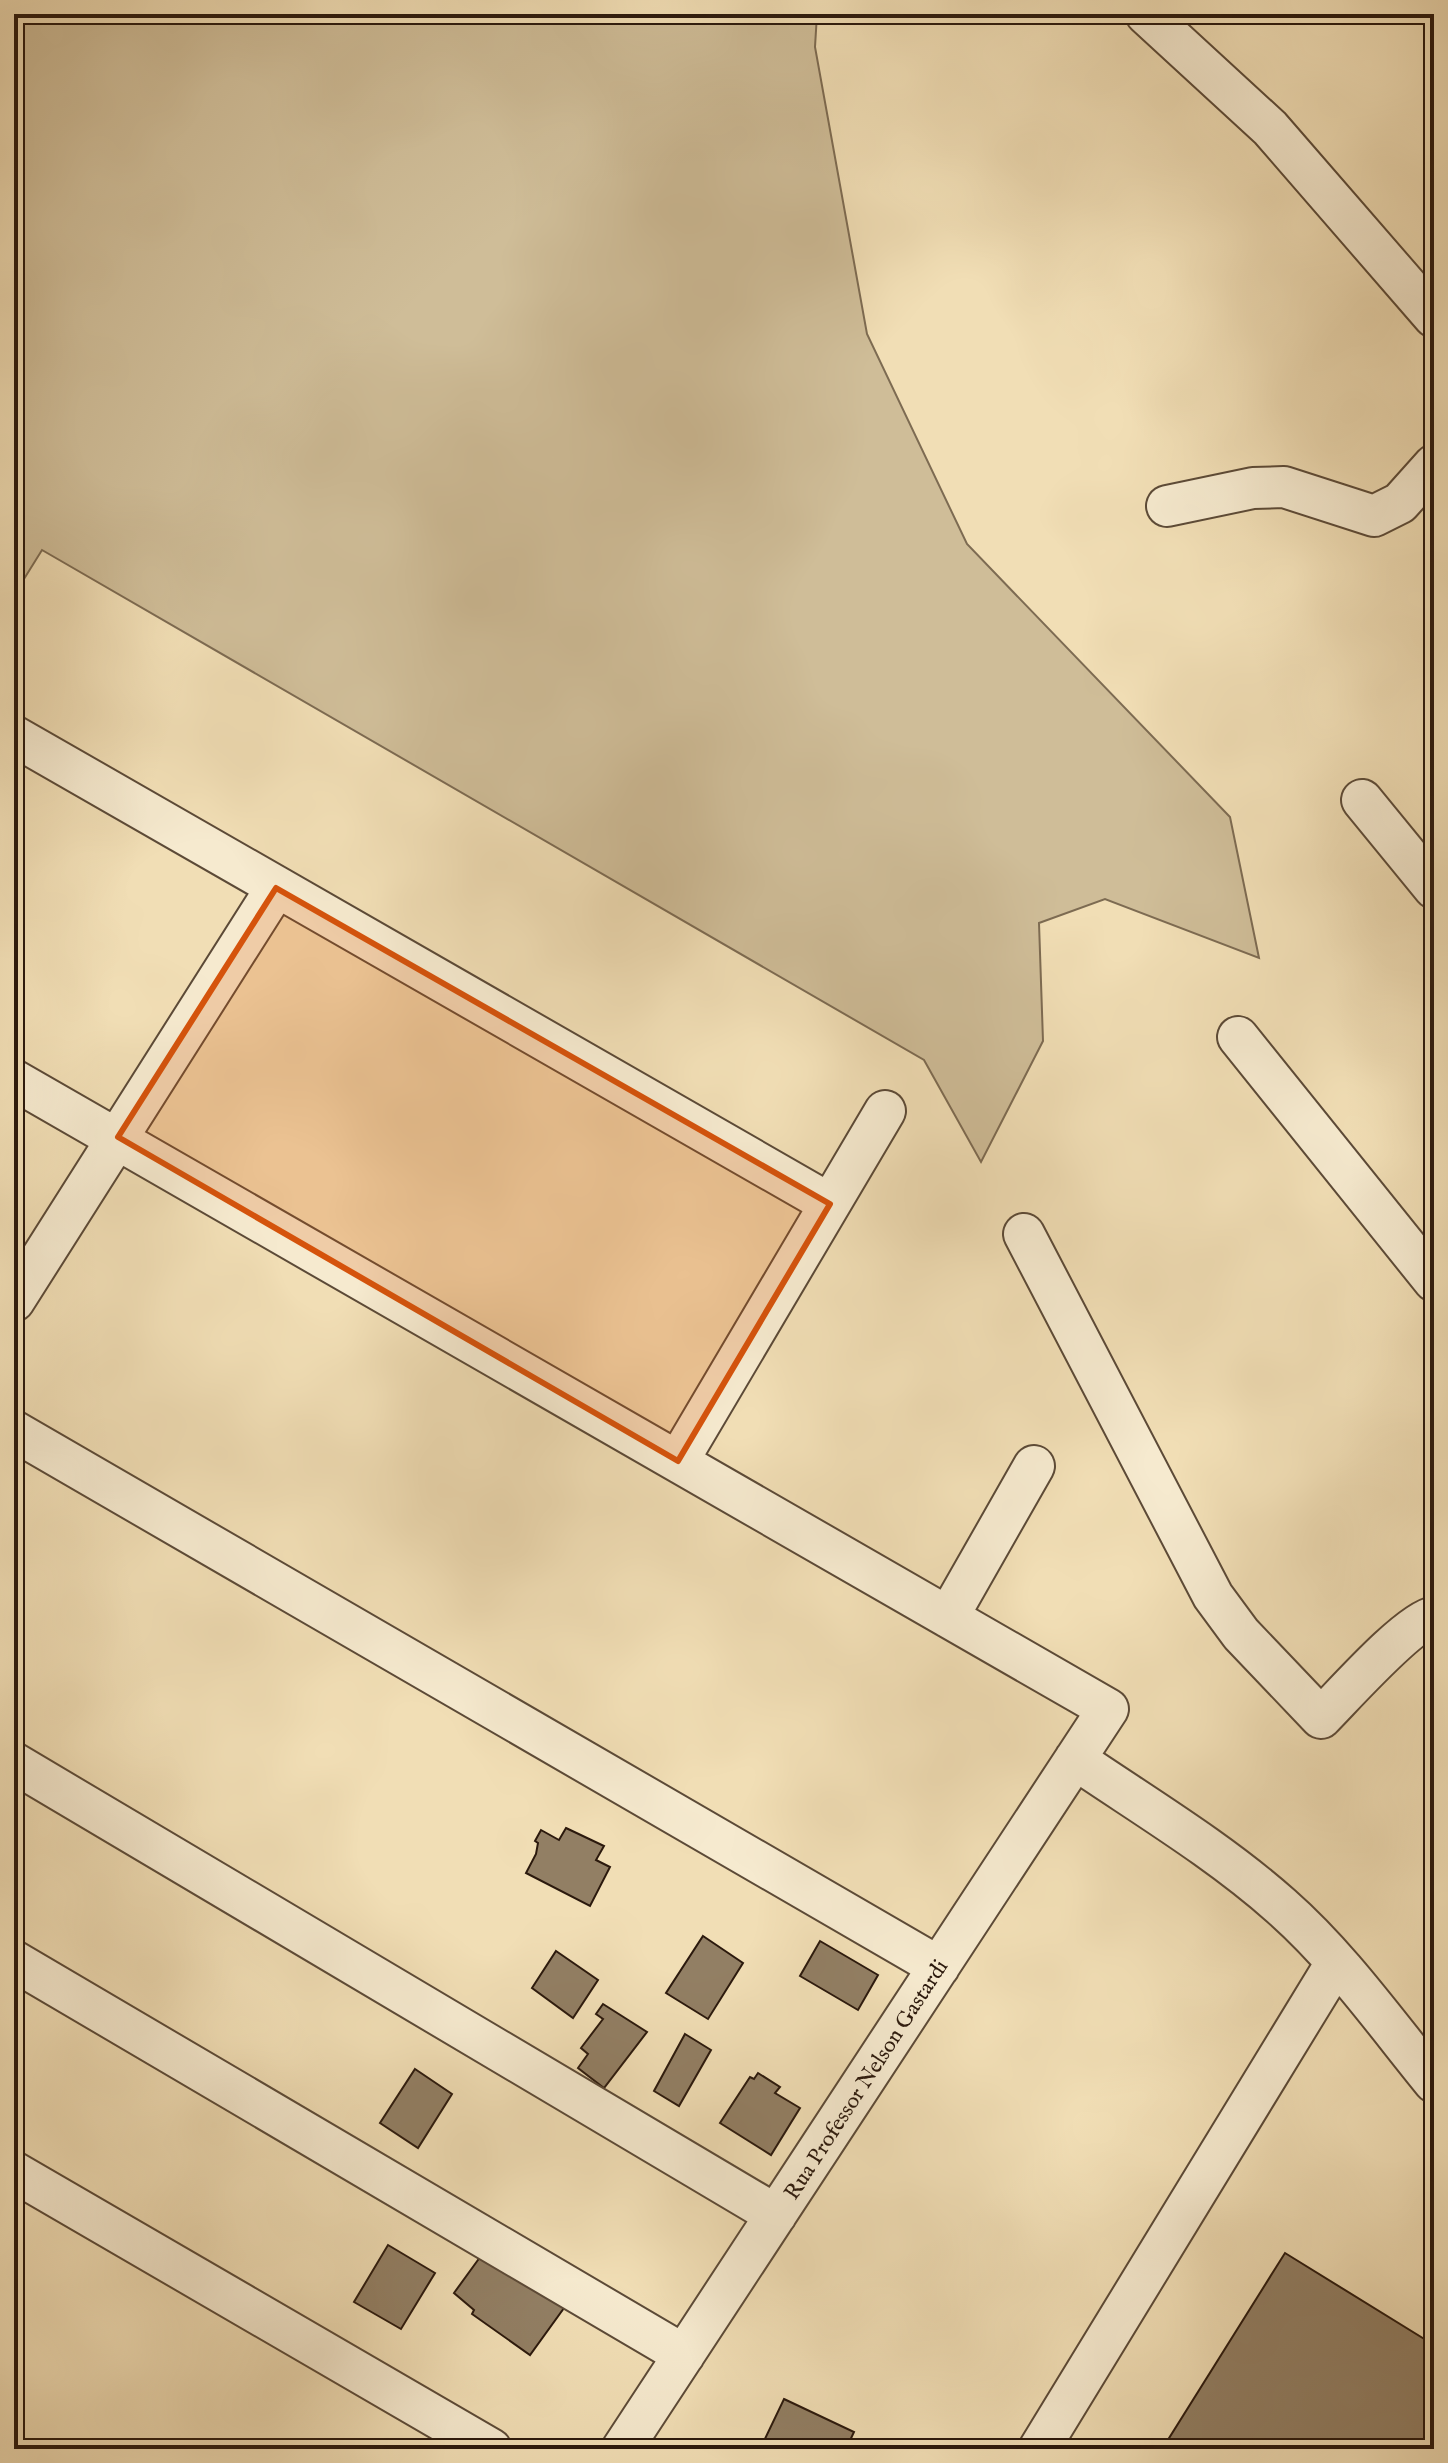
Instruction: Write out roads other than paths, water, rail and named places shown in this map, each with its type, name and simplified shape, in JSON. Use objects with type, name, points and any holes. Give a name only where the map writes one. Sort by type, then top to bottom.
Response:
[{"type":"street","points":[[1146,14],[1270,128],[1434,317]]},
{"type":"street","points":[[1167,506],[1253,488],[1284,487],[1374,516],[1400,503],[1434,465]]},
{"type":"street","points":[[14,736],[830,1204]]},
{"type":"street","points":[[1362,800],[1434,888]]},
{"type":"street","points":[[14,1301],[276,888]]},
{"type":"street","points":[[1238,1037],[1434,1281]]},
{"type":"street","points":[[14,1080],[118,1137],[948,1617],[1034,1466]]},
{"type":"street","points":[[678,1461],[885,1111]]},
{"type":"street","points":[[1024,1234],[1213,1596],[1241,1634],[1321,1718],[1403,1637],[1426,1618],[1434,1617]]},
{"type":"street","points":[[14,1431],[939,1967]]},
{"type":"street","name":"Rua Professor Nelson Gastardi","points":[[622,2449],[1108,1709],[948,1617]]},
{"type":"street","points":[[1075,1759],[1259,1889],[1336,1963],[1434,2082]]},
{"type":"street","points":[[14,1763],[776,2215]]},
{"type":"street","points":[[14,1961],[684,2355]]},
{"type":"street","points":[[1039,2449],[1336,1963]]},
{"type":"street","points":[[14,2172],[491,2449]]}]
